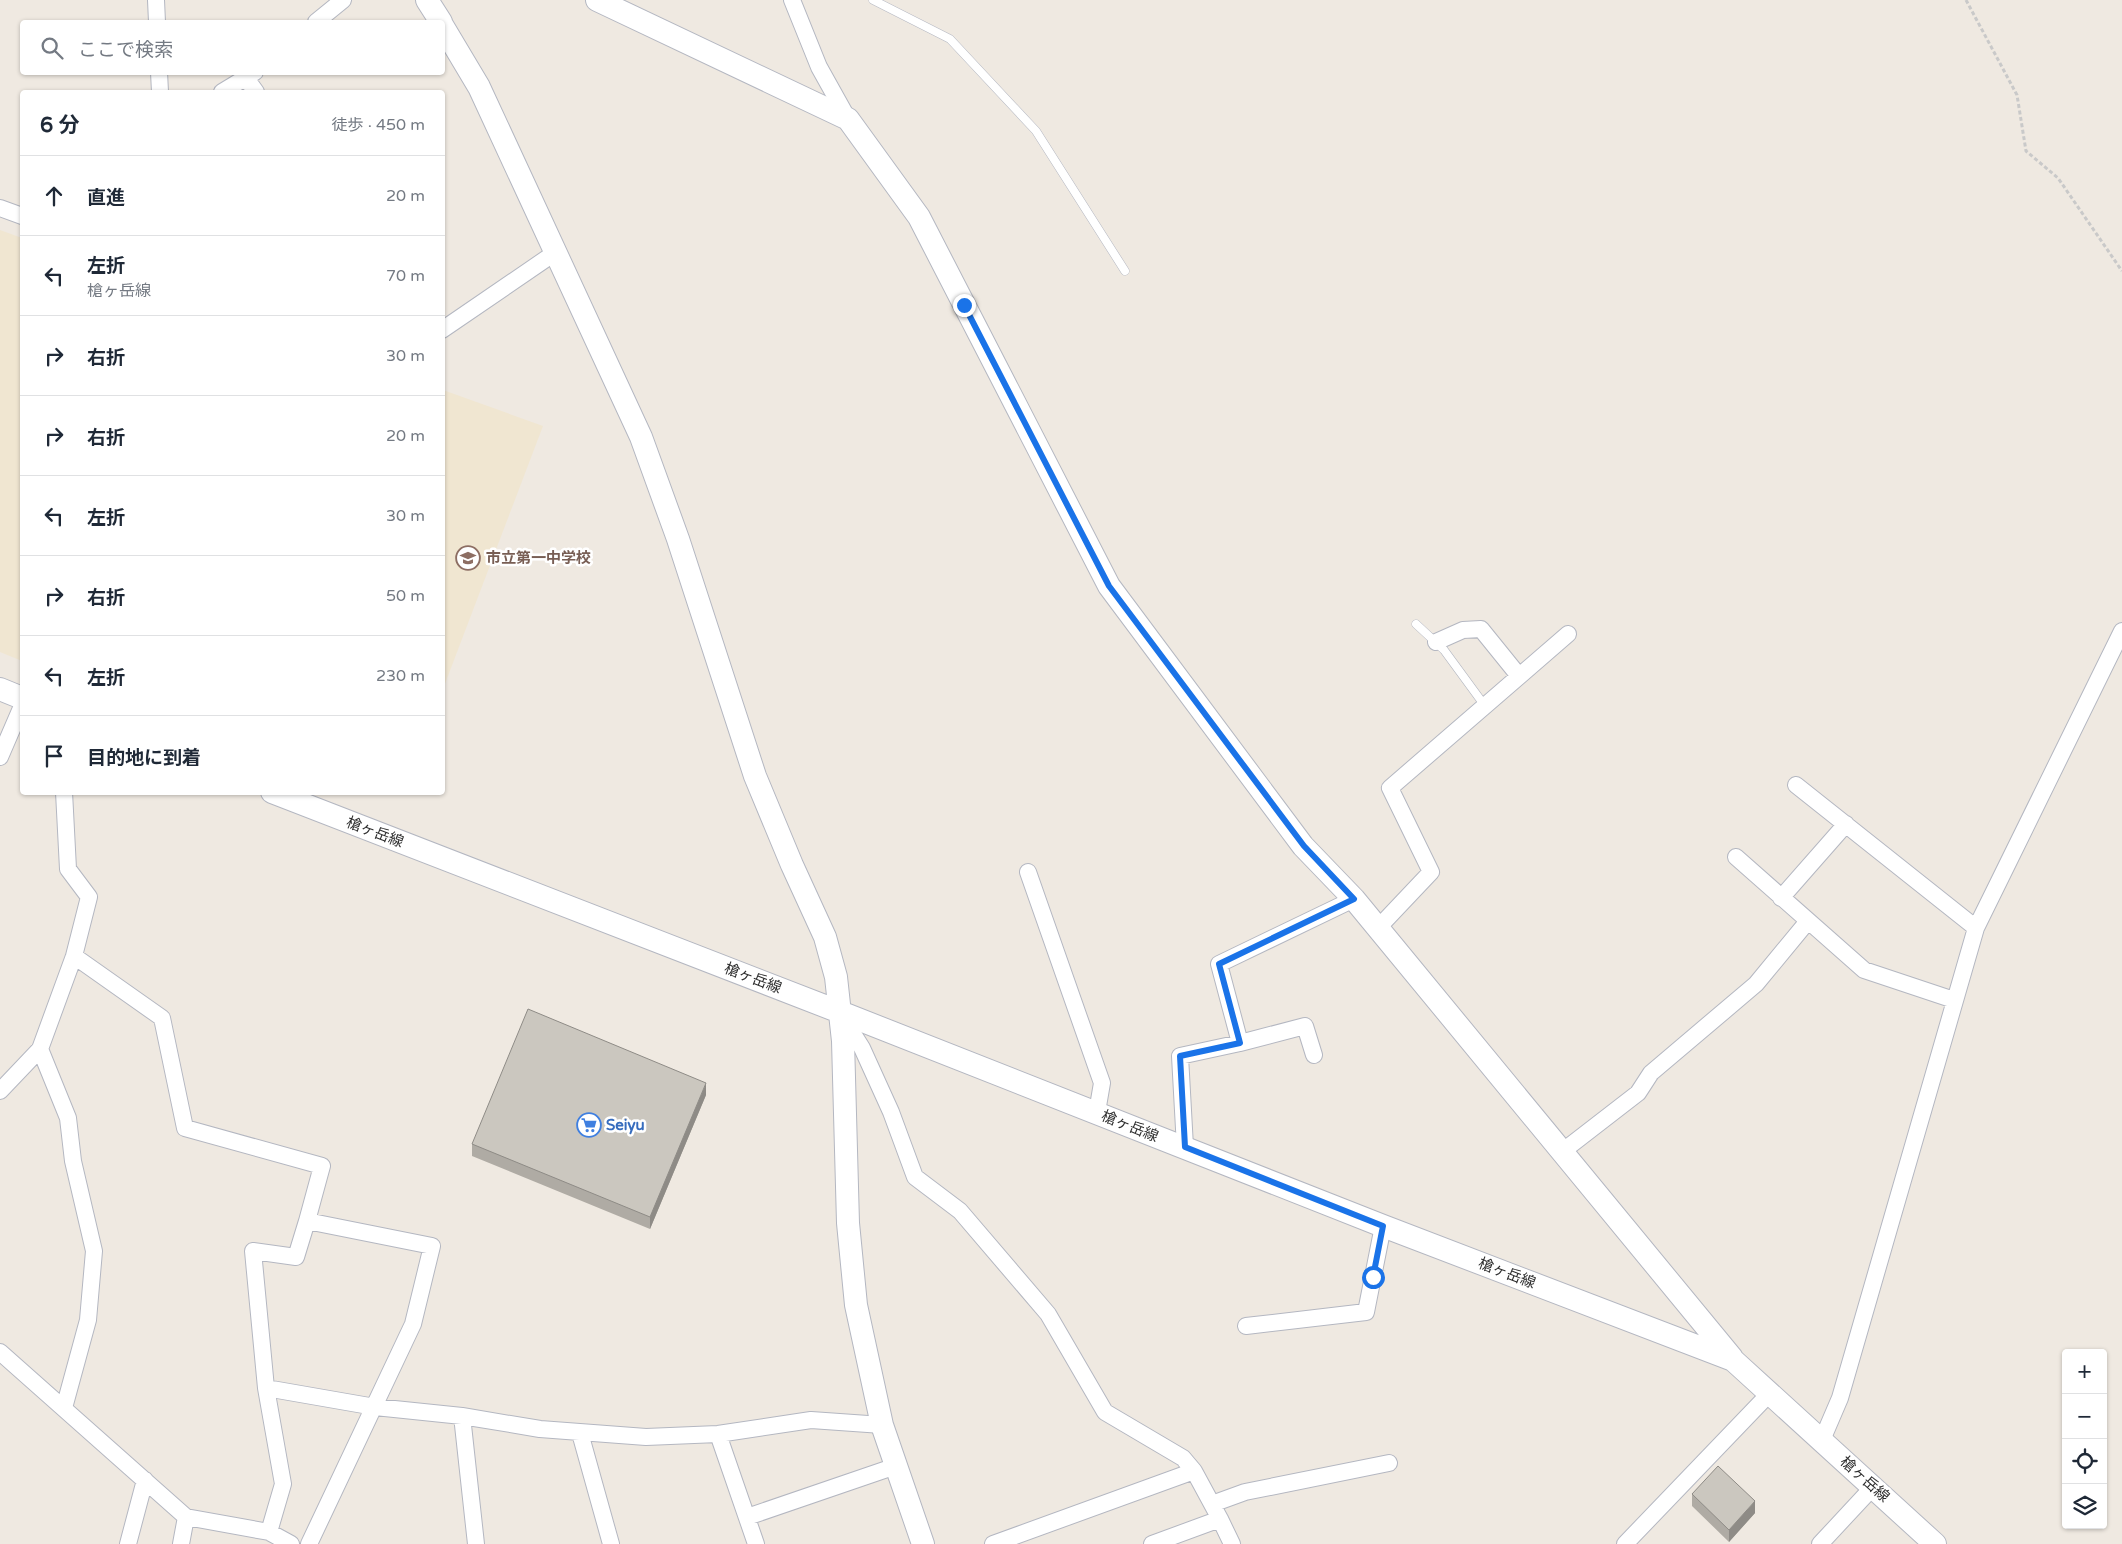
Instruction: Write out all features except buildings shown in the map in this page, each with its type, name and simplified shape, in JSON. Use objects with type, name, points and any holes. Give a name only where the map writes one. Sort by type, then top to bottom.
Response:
[{"type":"street","points":[[156,0],[157,20]]},
{"type":"street","points":[[318,20],[343,0]]},
{"type":"street","points":[[427,0],[440,20]]},
{"type":"street","points":[[597,0],[848,119]]},
{"type":"street","points":[[792,0],[819,67],[848,119],[918,217],[1109,586],[1304,846],[1354,899],[1733,1360]]},
{"type":"street","points":[[445,29],[480,87],[642,437],[678,539],[755,776],[792,865],[825,937],[836,977],[843,1041],[848,1223],[856,1305],[882,1425],[918,1542]]},
{"type":"street","points":[[159,75],[160,90]]},
{"type":"street","points":[[225,90],[251,75],[255,90]]},
{"type":"street","points":[[0,208],[20,215]]},
{"type":"street","points":[[445,328],[556,252]]},
{"type":"street","points":[[1436,642],[1463,630],[1481,629],[1519,676]]},
{"type":"street","points":[[1822,1440],[1840,1398],[1976,928],[2116,655],[2122,631]]},
{"type":"street","points":[[1378,928],[1431,872],[1390,788],[1568,634]]},
{"type":"street","points":[[0,689],[20,697]]},
{"type":"street","points":[[0,757],[20,711]]},
{"type":"street","points":[[1796,785],[1976,928]]},
{"type":"street","points":[[0,1091],[40,1049],[74,956],[89,898],[68,870],[64,795]]},
{"type":"street","name":"槍ヶ岳線","points":[[280,795],[1097,1112],[1383,1226],[1733,1360],[1935,1544]]},
{"type":"street","points":[[1781,898],[1846,824]]},
{"type":"street","points":[[1736,857],[1864,970],[1954,1000]]},
{"type":"street","points":[[1028,872],[1102,1083],[1097,1112]]},
{"type":"street","points":[[1240,1043],[1219,964],[1354,899]]},
{"type":"street","points":[[1562,1151],[1638,1093],[1651,1073],[1756,984],[1808,921]]},
{"type":"street","points":[[74,956],[162,1018],[185,1128],[322,1166],[296,1257],[253,1251],[266,1388],[283,1484],[269,1532]]},
{"type":"street","points":[[840,1012],[862,1048],[891,1112],[915,1177],[960,1211],[1048,1314],[1105,1412],[1183,1458],[1194,1471],[1232,1544]]},
{"type":"street","points":[[1185,1147],[1180,1056],[1305,1026],[1314,1055]]},
{"type":"street","points":[[40,1049],[68,1118],[73,1162],[94,1251],[88,1320],[64,1408]]},
{"type":"street","points":[[307,1221],[432,1246],[413,1324],[309,1544]]},
{"type":"street","points":[[1246,1326],[1366,1312],[1383,1226]]},
{"type":"street","points":[[0,1352],[186,1517],[269,1532],[291,1544]]},
{"type":"street","points":[[266,1388],[375,1407],[462,1416],[540,1430],[646,1437],[718,1434],[812,1420],[882,1425]]},
{"type":"street","points":[[1625,1544],[1769,1394]]},
{"type":"street","points":[[462,1416],[476,1544]]},
{"type":"street","points":[[580,1433],[611,1544]]},
{"type":"street","points":[[718,1434],[756,1544]]},
{"type":"street","points":[[1212,1504],[1244,1492],[1390,1463]]},
{"type":"street","points":[[747,1517],[896,1466]]},
{"type":"street","points":[[993,1544],[1194,1471]]},
{"type":"street","points":[[128,1544],[145,1480]]},
{"type":"street","points":[[1820,1544],[1874,1487]]},
{"type":"street","points":[[181,1544],[186,1517]]},
{"type":"street","points":[[1152,1544],[1220,1519]]},
{"type":"lane","points":[[873,0],[950,39],[1023,117],[1036,132],[1125,271]]},
{"type":"lane","points":[[1416,624],[1444,650],[1485,706]]},
{"type":"path","points":[[1966,0],[2017,95],[2026,150],[2058,178],[2122,271]]},
{"type":"shaded area","points":[[0,230],[20,237],[20,660],[0,652]]},
{"type":"shaded area","name":"市立第一中学校","points":[[445,391],[543,426],[445,684]]},
{"type":"place","name":"市立第一中学校","points":[[468,558]]},
{"type":"place","name":"Seiyu","points":[[589,1125]]},
{"type":"route","points":[[964,305],[1109,586],[1304,846],[1354,899],[1219,964],[1240,1043],[1180,1056],[1185,1147],[1383,1226],[1373,1277]]}]
